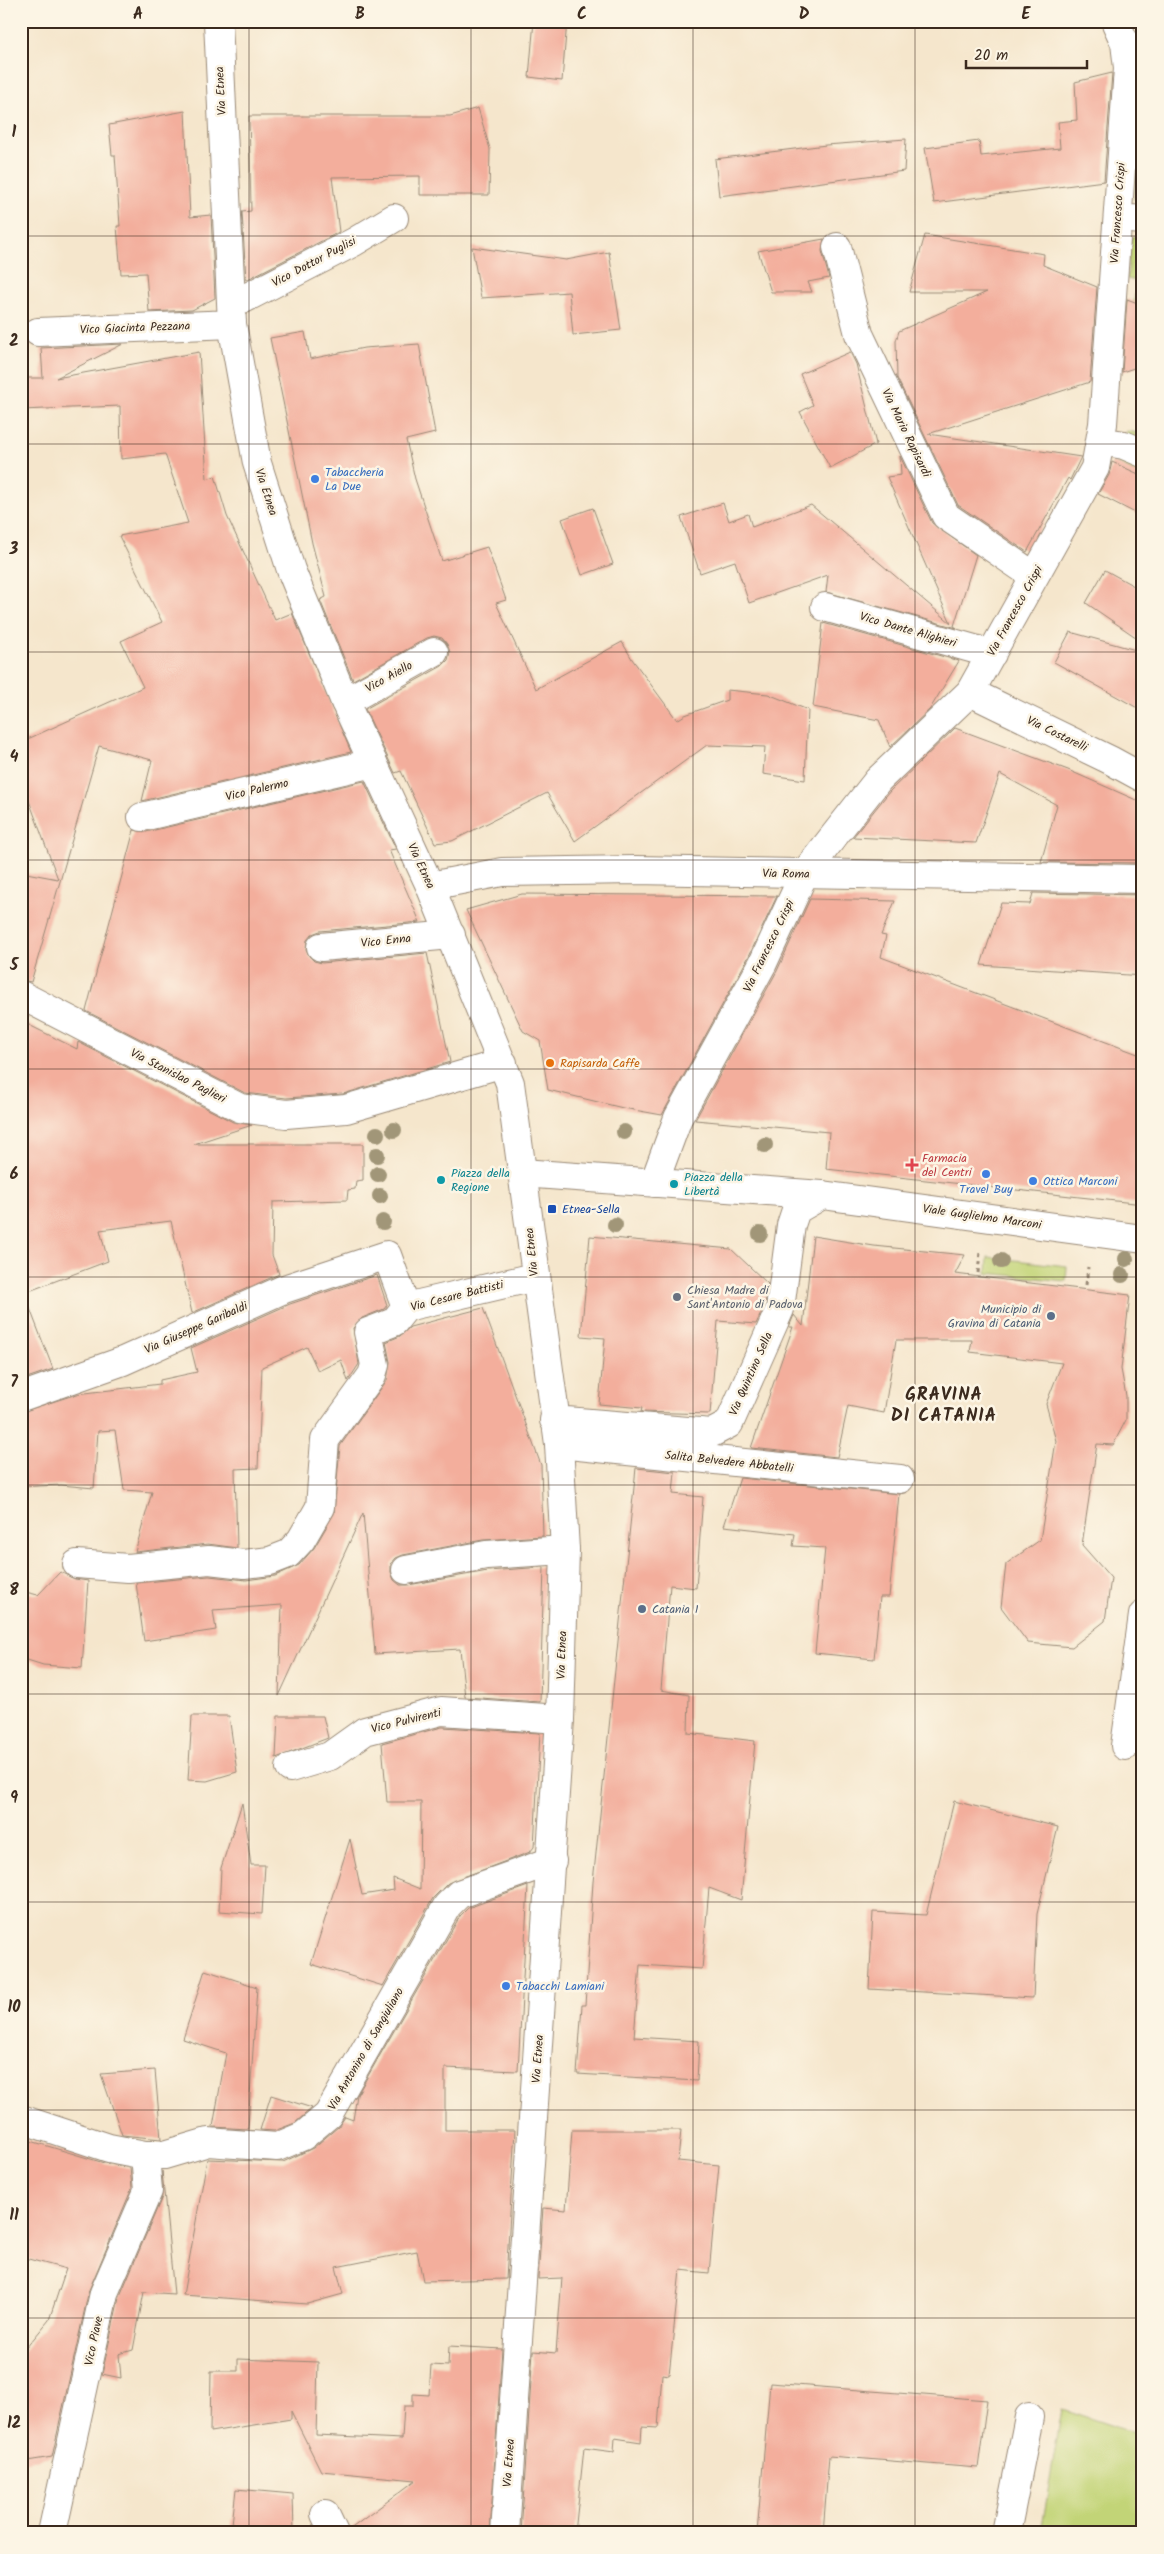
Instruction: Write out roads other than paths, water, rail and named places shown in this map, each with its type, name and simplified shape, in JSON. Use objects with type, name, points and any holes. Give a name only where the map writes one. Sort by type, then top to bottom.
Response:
[{"type":"street","name":"Via Etnea","points":[[218,21],[232,314],[257,463],[291,570],[344,702],[430,886],[510,1083],[556,1432],[565,1550],[560,1719],[552,1862],[504,2533]]},
{"type":"street","name":"Via Francesco Crispi","points":[[654,1183],[678,1118],[763,963],[804,874],[878,780],[970,692],[1095,468],[1103,424],[1130,219],[1128,68],[1125,43],[1116,21]]},
{"type":"street","name":"Vico Dottor Puglisi","points":[[232,314],[394,218]]},
{"type":"street","name":"Via Mario Rapisardi","points":[[837,247],[859,334],[946,516],[1034,576]]},
{"type":"street","name":"Vico Giacinta Pezzana","points":[[38,332],[232,314]]},
{"type":"street","points":[[1100,441],[1124,445],[1143,452]]},
{"type":"street","name":"Vico Dante Alighieri","points":[[824,607],[992,654]]},
{"type":"street","name":"Vico Aiello","points":[[344,702],[434,652]]},
{"type":"street","name":"Via Costarelli","points":[[970,692],[1143,778]]},
{"type":"street","name":"Vico Palermo","points":[[142,817],[373,763]]},
{"type":"street","name":"Via Roma","points":[[430,886],[502,872],[636,870],[1143,879]]},
{"type":"street","name":"Vico Enna","points":[[321,947],[451,935]]},
{"type":"street","name":"Via Stanislao Paglieri","points":[[23,999],[240,1108],[286,1114],[346,1109],[503,1063]]},
{"type":"street","name":"Viale Guglielmo Marconi","points":[[522,1173],[822,1195],[1143,1239]]},
{"type":"street","name":"Via Quintino Sella","points":[[556,1432],[712,1433],[730,1424],[780,1309],[791,1225],[796,1210],[822,1195]]},
{"type":"street","name":"Via Giuseppe Garibaldi","points":[[21,1397],[124,1361],[284,1289],[387,1254],[406,1308]]},
{"type":"street","name":"Via Cesare Battisti","points":[[77,1564],[128,1568],[209,1560],[244,1564],[270,1561],[288,1554],[301,1540],[320,1507],[325,1440],[372,1375],[375,1364],[368,1332],[394,1322],[406,1308],[535,1277]]},
{"type":"street","name":"Salita Belvedere Abbatelli","points":[[556,1432],[900,1479]]},
{"type":"street","points":[[406,1570],[486,1555],[565,1550]]},
{"type":"street","points":[[1125,1746],[1137,1705],[1143,1615]]},
{"type":"street","name":"Vico Pulvirenti","points":[[290,1768],[330,1756],[365,1731],[441,1711],[560,1719]]},
{"type":"street","name":"Via Antonino di Sangiuliano","points":[[21,2119],[109,2148],[145,2155],[164,2155],[208,2142],[277,2146],[303,2136],[328,2115],[447,1906],[459,1894],[552,1862]]},
{"type":"street","name":"Vico Piave","points":[[52,2533],[104,2293],[148,2192],[145,2155]]},
{"type":"street","points":[[1006,2533],[1029,2418]]},
{"type":"place","name":"Tabaccheria La Due","points":[[315,479]]},
{"type":"place","name":"Rapisarda Caffe","points":[[550,1063]]},
{"type":"place","name":"Farmacia del Centri","points":[[912,1165]]},
{"type":"place","name":"Travel Buy","points":[[986,1174]]},
{"type":"place","name":"Piazza della Regione","points":[[441,1180]]},
{"type":"place","name":"Ottica Marconi","points":[[1033,1181]]},
{"type":"place","name":"Piazza della Libertà","points":[[674,1184]]},
{"type":"place","name":"Etnea-Sella","points":[[552,1209]]},
{"type":"place","name":"Chiesa Madre di Sant'Antonio di Padova","points":[[677,1297]]},
{"type":"place","name":"Municipio di Gravina di Catania","points":[[1051,1316]]},
{"type":"place","name":"Catania 1","points":[[642,1609]]},
{"type":"place","name":"Tabacchi Lamiani","points":[[506,1986]]},
{"type":"district","name":"GRAVINA DI CATANIA","points":[[944,1405]]}]
